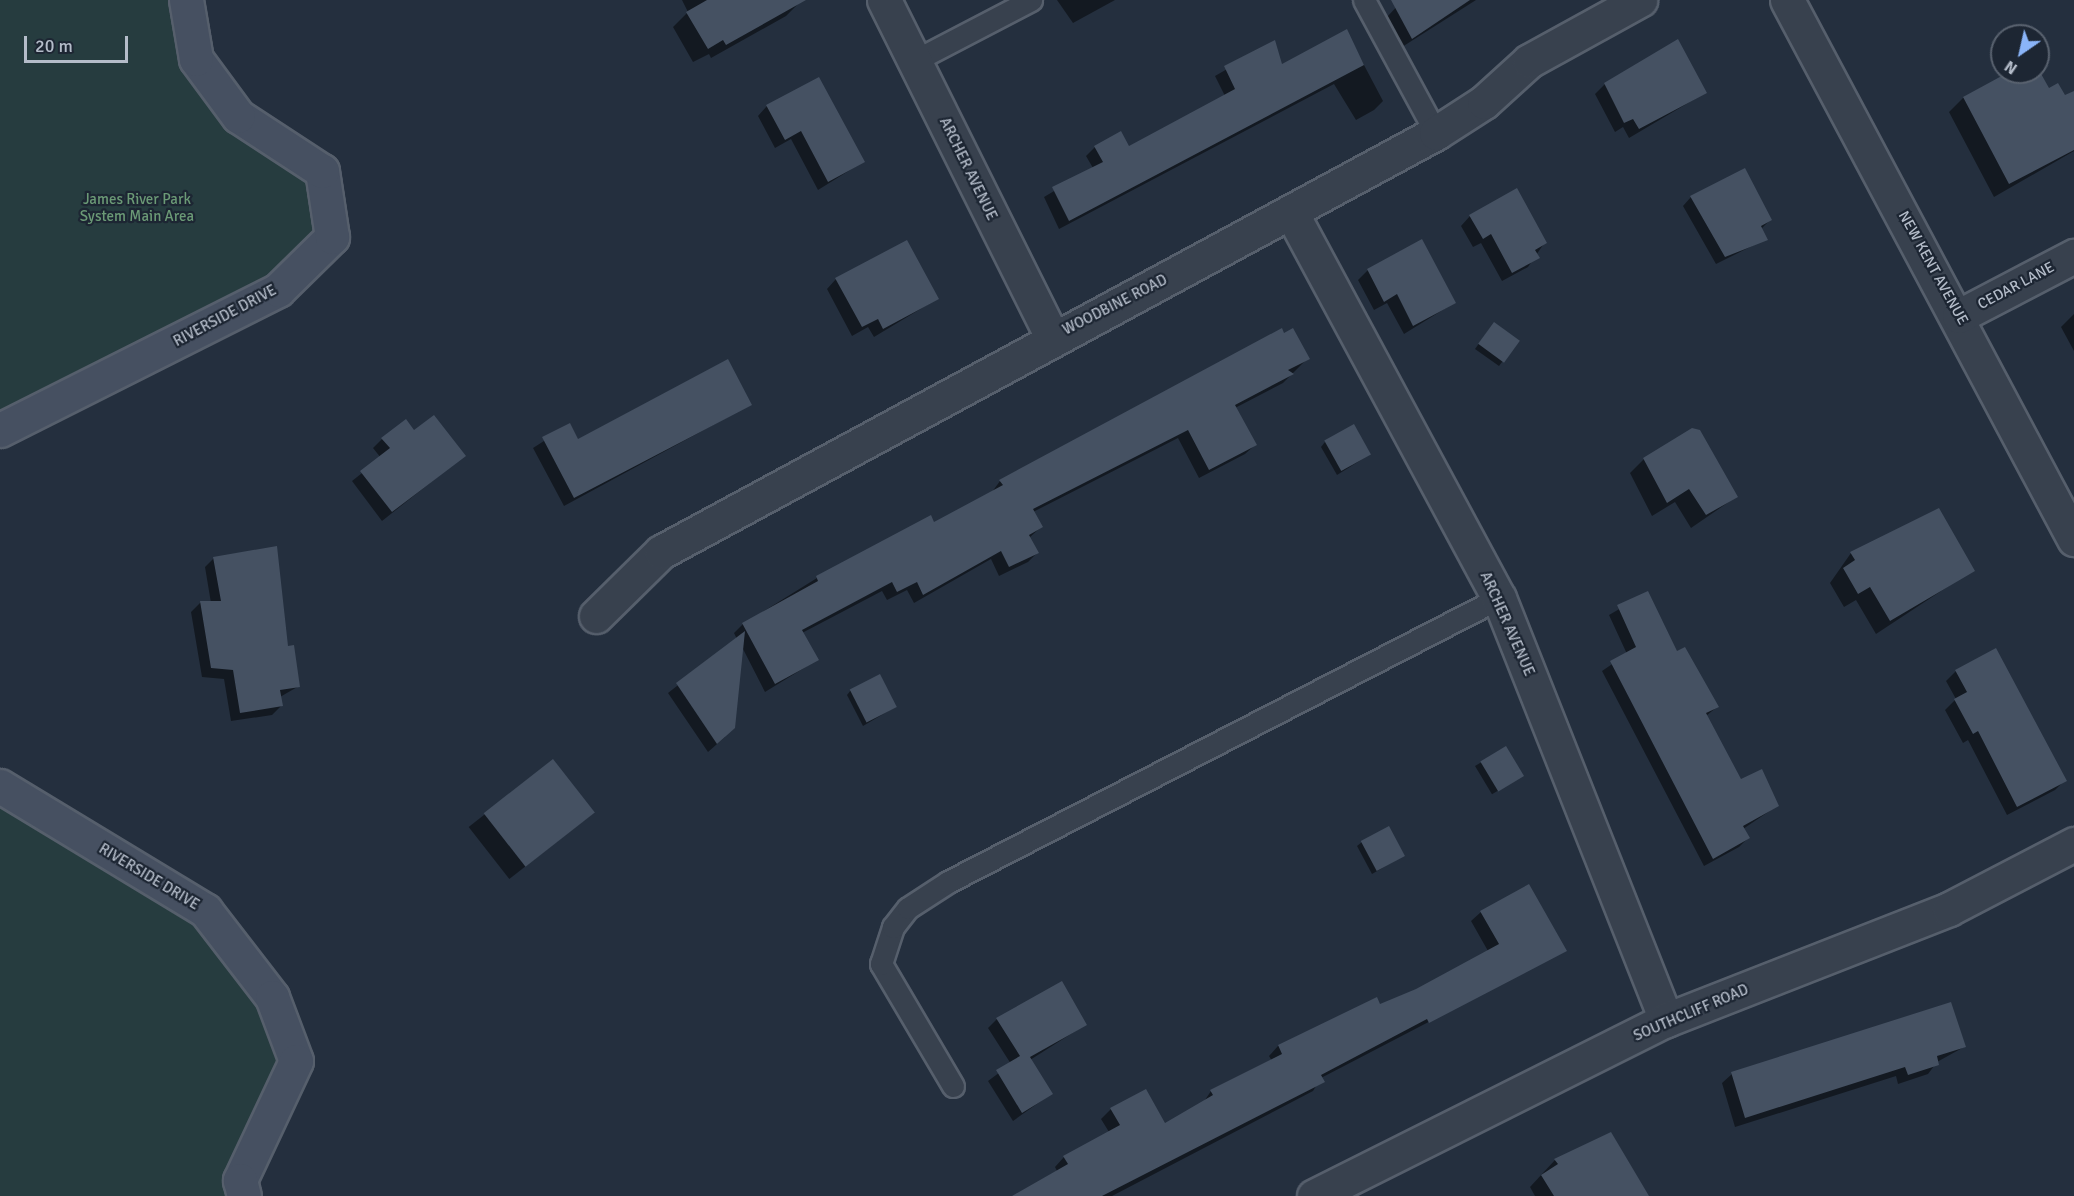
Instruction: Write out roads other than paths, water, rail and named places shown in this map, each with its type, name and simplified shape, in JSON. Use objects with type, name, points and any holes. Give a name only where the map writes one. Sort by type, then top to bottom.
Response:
[{"type":"street","name":"RIVERSIDE DRIVE","points":[[0,430],[278,290],[332,237],[322,171],[238,116],[196,59],[186,0]]},
{"type":"street","name":"ARCHER AVENUE","points":[[884,0],[1052,337]]},
{"type":"street","name":"WOODBINE ROAD","points":[[596,616],[661,552],[1052,337],[1292,214],[1436,133],[1484,102],[1529,61],[1640,0]]},
{"type":"street","name":"NEW KENT AVENUE","points":[[1787,0],[1959,316],[2074,539]]},
{"type":"street","name":"ARCHER AVENUE","points":[[1292,214],[1499,598],[1666,1020]]},
{"type":"street","name":"CEDAR LANE","points":[[1959,316],[2074,256]]},
{"type":"street","name":"RIVERSIDE DRIVE","points":[[0,786],[205,910],[272,998],[296,1061],[240,1179],[244,1196]]},
{"type":"street","name":"SOUTHCLIFF ROAD","points":[[1314,1196],[1666,1020],[1949,909],[2074,844]]},
{"type":"lane","points":[[914,61],[1031,0]]},
{"type":"lane","points":[[1364,0],[1436,133]]},
{"type":"lane","points":[[953,1086],[882,964],[893,927],[908,908],[958,876],[1499,598]]},
{"type":"park label","name":"James River Park System Main Area","points":[[137,208]]}]
